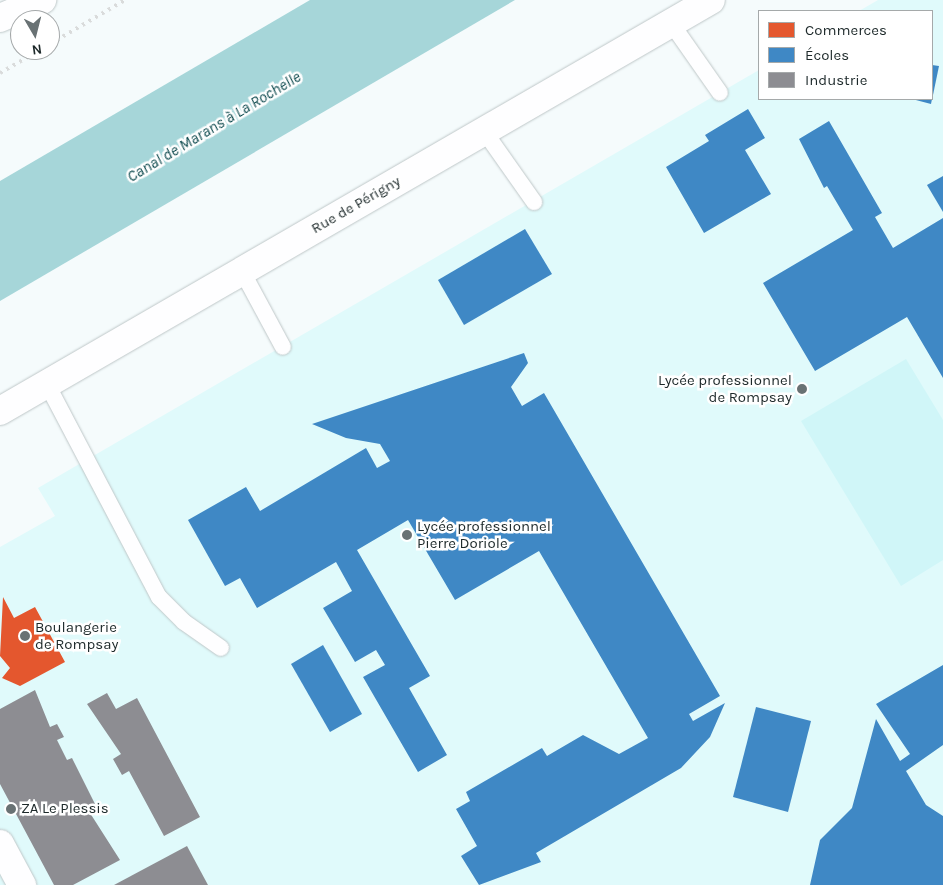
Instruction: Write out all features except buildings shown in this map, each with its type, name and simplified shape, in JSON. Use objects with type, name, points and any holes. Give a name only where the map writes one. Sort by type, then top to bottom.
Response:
[{"type":"street","points":[[0,18],[42,0]]},
{"type":"street","name":"Rue de Périgny","points":[[0,411],[711,0]]},
{"type":"street","points":[[0,844],[22,885]]},
{"type":"lane","points":[[671,23],[720,93]]},
{"type":"lane","points":[[484,131],[534,202]]},
{"type":"lane","points":[[242,271],[283,346]]},
{"type":"lane","points":[[47,384],[159,597],[184,622],[221,648]]},
{"type":"shaded area","name":"Lycée professionnel Pierre Doriole","points":[[878,0],[943,0],[943,885],[0,885],[0,547],[55,516],[38,488],[758,71],[758,100],[933,100],[933,10],[861,10]]},
{"type":"shaded area","points":[[906,359],[943,420],[943,560],[901,586],[801,421]]},
{"type":"water","name":"Canal de Marans à La Rochelle","points":[[310,0],[515,0],[0,301],[0,181]]},
{"type":"railway","points":[[60,38],[125,0]]},
{"type":"railway","points":[[0,73],[23,60]]},
{"type":"place","name":"Lycée professionnel de Rompsay","points":[[802,389]]},
{"type":"place","name":"Lycée professionnel Pierre Doriole","points":[[407,535]]},
{"type":"place","name":"Boulangerie de Rompsay","points":[[25,636]]},
{"type":"place","name":"ZA Le Plessis","points":[[11,809]]}]
